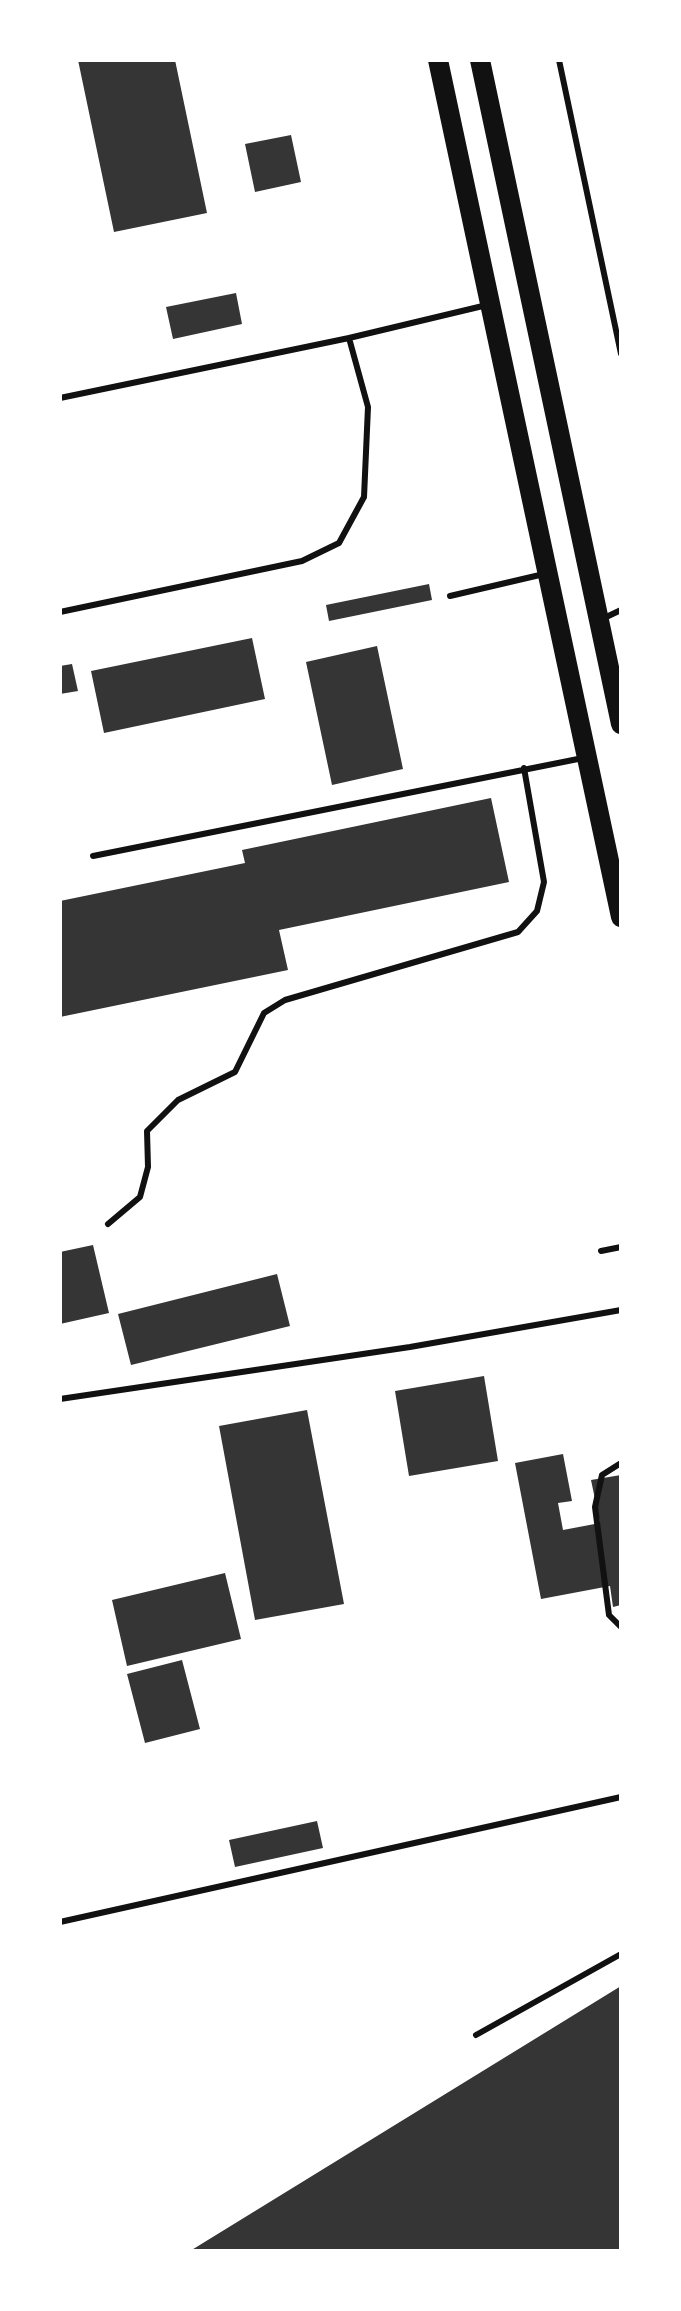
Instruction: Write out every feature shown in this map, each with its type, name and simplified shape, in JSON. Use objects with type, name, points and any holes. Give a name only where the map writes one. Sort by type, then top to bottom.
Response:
[{"type":"main road","points":[[438,60],[621,917]]},
{"type":"main road","points":[[480,60],[621,724]]},
{"type":"lane","points":[[559,60],[621,354]]},
{"type":"lane","points":[[60,398],[349,338],[490,304]]},
{"type":"lane","points":[[60,612],[302,561],[339,543],[364,497],[368,407],[349,338]]},
{"type":"lane","points":[[450,596],[548,573]]},
{"type":"lane","points":[[599,621],[621,610]]},
{"type":"lane","points":[[93,856],[587,757]]},
{"type":"lane","points":[[108,1224],[140,1197],[148,1167],[147,1131],[178,1100],[235,1072],[264,1013],[285,1000],[518,932],[537,911],[544,882],[524,768]]},
{"type":"lane","points":[[601,1251],[621,1247]]},
{"type":"lane","points":[[60,1399],[410,1347],[621,1310]]},
{"type":"lane","points":[[621,1463],[602,1475],[595,1507],[609,1615],[621,1627]]},
{"type":"lane","points":[[60,1922],[621,1797]]},
{"type":"lane","points":[[476,2035],[621,1954]]},
{"type":"building","points":[[78,60],[175,60],[207,213],[114,232]]},
{"type":"building","points":[[291,135],[301,182],[255,192],[245,144]]},
{"type":"building","points":[[236,293],[242,324],[173,339],[166,307]]},
{"type":"building","points":[[429,584],[432,600],[329,621],[326,605]]},
{"type":"building","points":[[252,638],[265,699],[104,733],[91,671]]},
{"type":"building","points":[[377,646],[403,769],[332,785],[306,662]]},
{"type":"building","points":[[72,664],[78,691],[60,694],[60,666]]},
{"type":"building","points":[[491,798],[509,882],[279,930],[288,970],[60,1017],[60,901],[245,863],[242,850]]},
{"type":"building","points":[[93,1245],[109,1313],[60,1324],[60,1252]]},
{"type":"building","points":[[277,1274],[290,1326],[131,1365],[118,1314]]},
{"type":"building","points":[[484,1376],[498,1461],[409,1476],[395,1391]]},
{"type":"building","points":[[307,1410],[344,1604],[255,1620],[219,1426]]},
{"type":"building","points":[[563,1454],[572,1501],[558,1503],[563,1530],[600,1523],[591,1480],[621,1475],[621,1605],[613,1607],[610,1586],[541,1599],[515,1463]]},
{"type":"building","points":[[225,1573],[241,1639],[127,1666],[112,1600]]},
{"type":"building","points":[[182,1660],[200,1729],[145,1743],[127,1674]]},
{"type":"building","points":[[317,1821],[323,1848],[235,1867],[229,1840]]},
{"type":"building","points":[[621,1986],[621,2251],[190,2251]]}]
